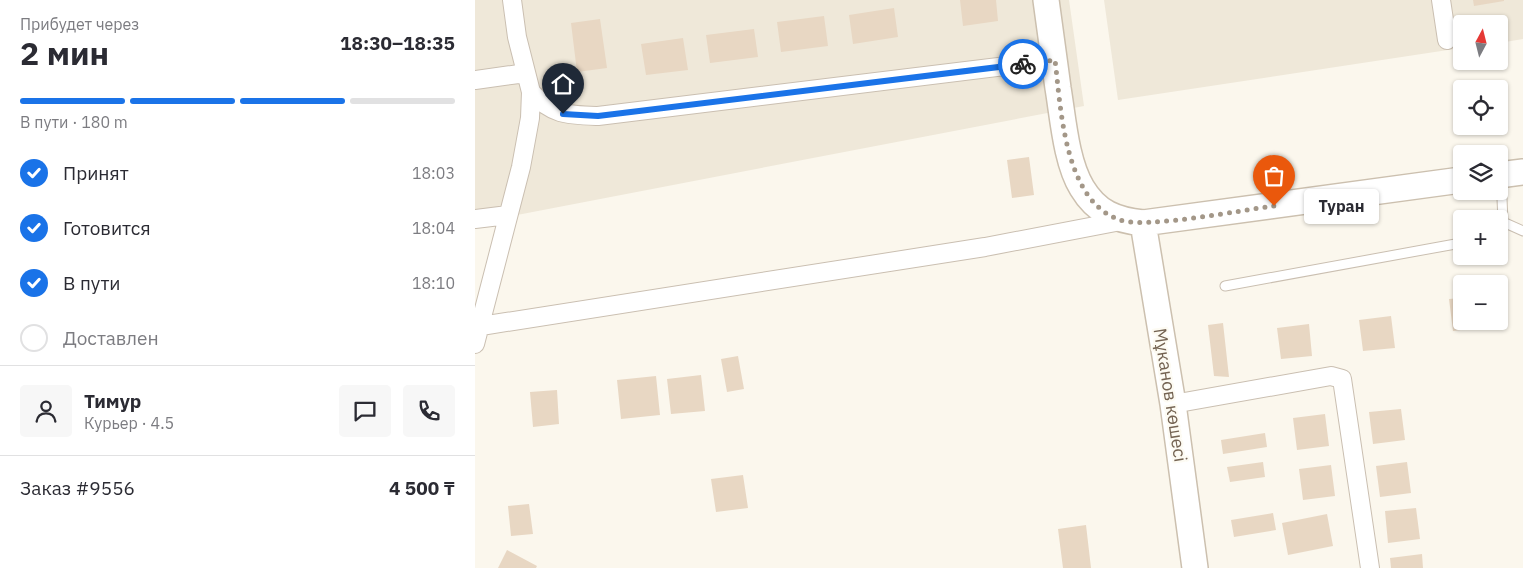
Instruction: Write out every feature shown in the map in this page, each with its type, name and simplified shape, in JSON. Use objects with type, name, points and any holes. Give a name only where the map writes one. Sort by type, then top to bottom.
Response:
[{"type":"main road","points":[[1046,0],[1067,139],[1082,188],[1096,205],[1132,222],[1453,181]]},
{"type":"main road","name":"Мұканов көшесі","points":[[1132,222],[1173,404],[1195,568]]},
{"type":"street","points":[[475,344],[526,146],[531,118],[531,92],[517,37],[512,0]]},
{"type":"street","points":[[1441,0],[1447,40]]},
{"type":"street","points":[[531,92],[543,105],[563,114],[598,116],[1055,60]]},
{"type":"street","points":[[475,80],[526,73]]},
{"type":"street","points":[[475,219],[508,215]]},
{"type":"street","points":[[481,326],[1132,222]]},
{"type":"street","points":[[1173,404],[1331,376],[1342,379],[1370,568]]},
{"type":"lane","points":[[1508,226],[1523,231]]},
{"type":"lane","points":[[1225,286],[1453,244]]},
{"type":"shaded area","points":[[475,0],[1069,0],[1084,106],[475,223]]},
{"type":"shaded area","points":[[1104,0],[1523,0],[1523,39],[1508,42],[1508,15],[1453,15],[1453,49],[1118,100]]},
{"type":"building","points":[[960,0],[996,0],[998,21],[963,26]]},
{"type":"building","points":[[1473,0],[1504,0],[1504,1],[1474,6]]},
{"type":"building","points":[[894,8],[898,37],[853,44],[849,15]]},
{"type":"building","points":[[824,16],[828,46],[781,52],[777,22]]},
{"type":"building","points":[[600,19],[607,68],[577,72],[571,23]]},
{"type":"building","points":[[754,29],[758,57],[710,63],[706,35]]},
{"type":"building","points":[[683,38],[688,70],[646,75],[641,44]]},
{"type":"building","points":[[1029,157],[1034,195],[1012,198],[1007,160]]},
{"type":"building","points":[[1449,299],[1453,299],[1453,330],[1461,330],[1453,331]]},
{"type":"building","points":[[1391,316],[1395,348],[1363,351],[1359,320]]},
{"type":"building","points":[[1223,323],[1229,377],[1214,376],[1208,325]]},
{"type":"building","points":[[1309,324],[1312,356],[1281,359],[1277,328]]},
{"type":"building","points":[[738,356],[744,389],[727,392],[721,359]]},
{"type":"building","points":[[701,375],[705,411],[671,414],[667,379]]},
{"type":"building","points":[[656,376],[660,415],[621,419],[617,380]]},
{"type":"building","points":[[557,390],[559,424],[533,427],[530,392]]},
{"type":"building","points":[[1401,409],[1405,440],[1373,444],[1369,412]]},
{"type":"building","points":[[1325,414],[1329,446],[1297,450],[1293,418]]},
{"type":"building","points":[[1265,433],[1267,447],[1223,454],[1221,440]]},
{"type":"building","points":[[1263,462],[1265,477],[1230,482],[1227,467]]},
{"type":"building","points":[[1407,462],[1411,493],[1380,497],[1376,466]]},
{"type":"building","points":[[1331,465],[1335,496],[1303,500],[1299,469]]},
{"type":"building","points":[[743,475],[748,508],[716,512],[711,479]]},
{"type":"building","points":[[529,504],[533,534],[511,536],[508,506]]},
{"type":"building","points":[[1416,508],[1420,539],[1388,543],[1385,511]]},
{"type":"building","points":[[1273,513],[1276,530],[1234,537],[1231,520]]},
{"type":"building","points":[[1327,514],[1333,546],[1288,555],[1282,523]]},
{"type":"building","points":[[1086,525],[1091,568],[1063,568],[1058,529]]},
{"type":"building","points":[[507,550],[537,566],[536,568],[498,568]]},
{"type":"building","points":[[1422,554],[1423,568],[1391,568],[1390,558]]},
{"type":"way so far","points":[[1023,64],[1055,60],[1063,122],[1071,156],[1082,188],[1096,205],[1106,213],[1121,221],[1143,223],[1274,206]]},
{"type":"place","name":"Туран","points":[[1274,206]]},
{"type":"route","points":[[563,114],[598,116],[1023,64]]}]
